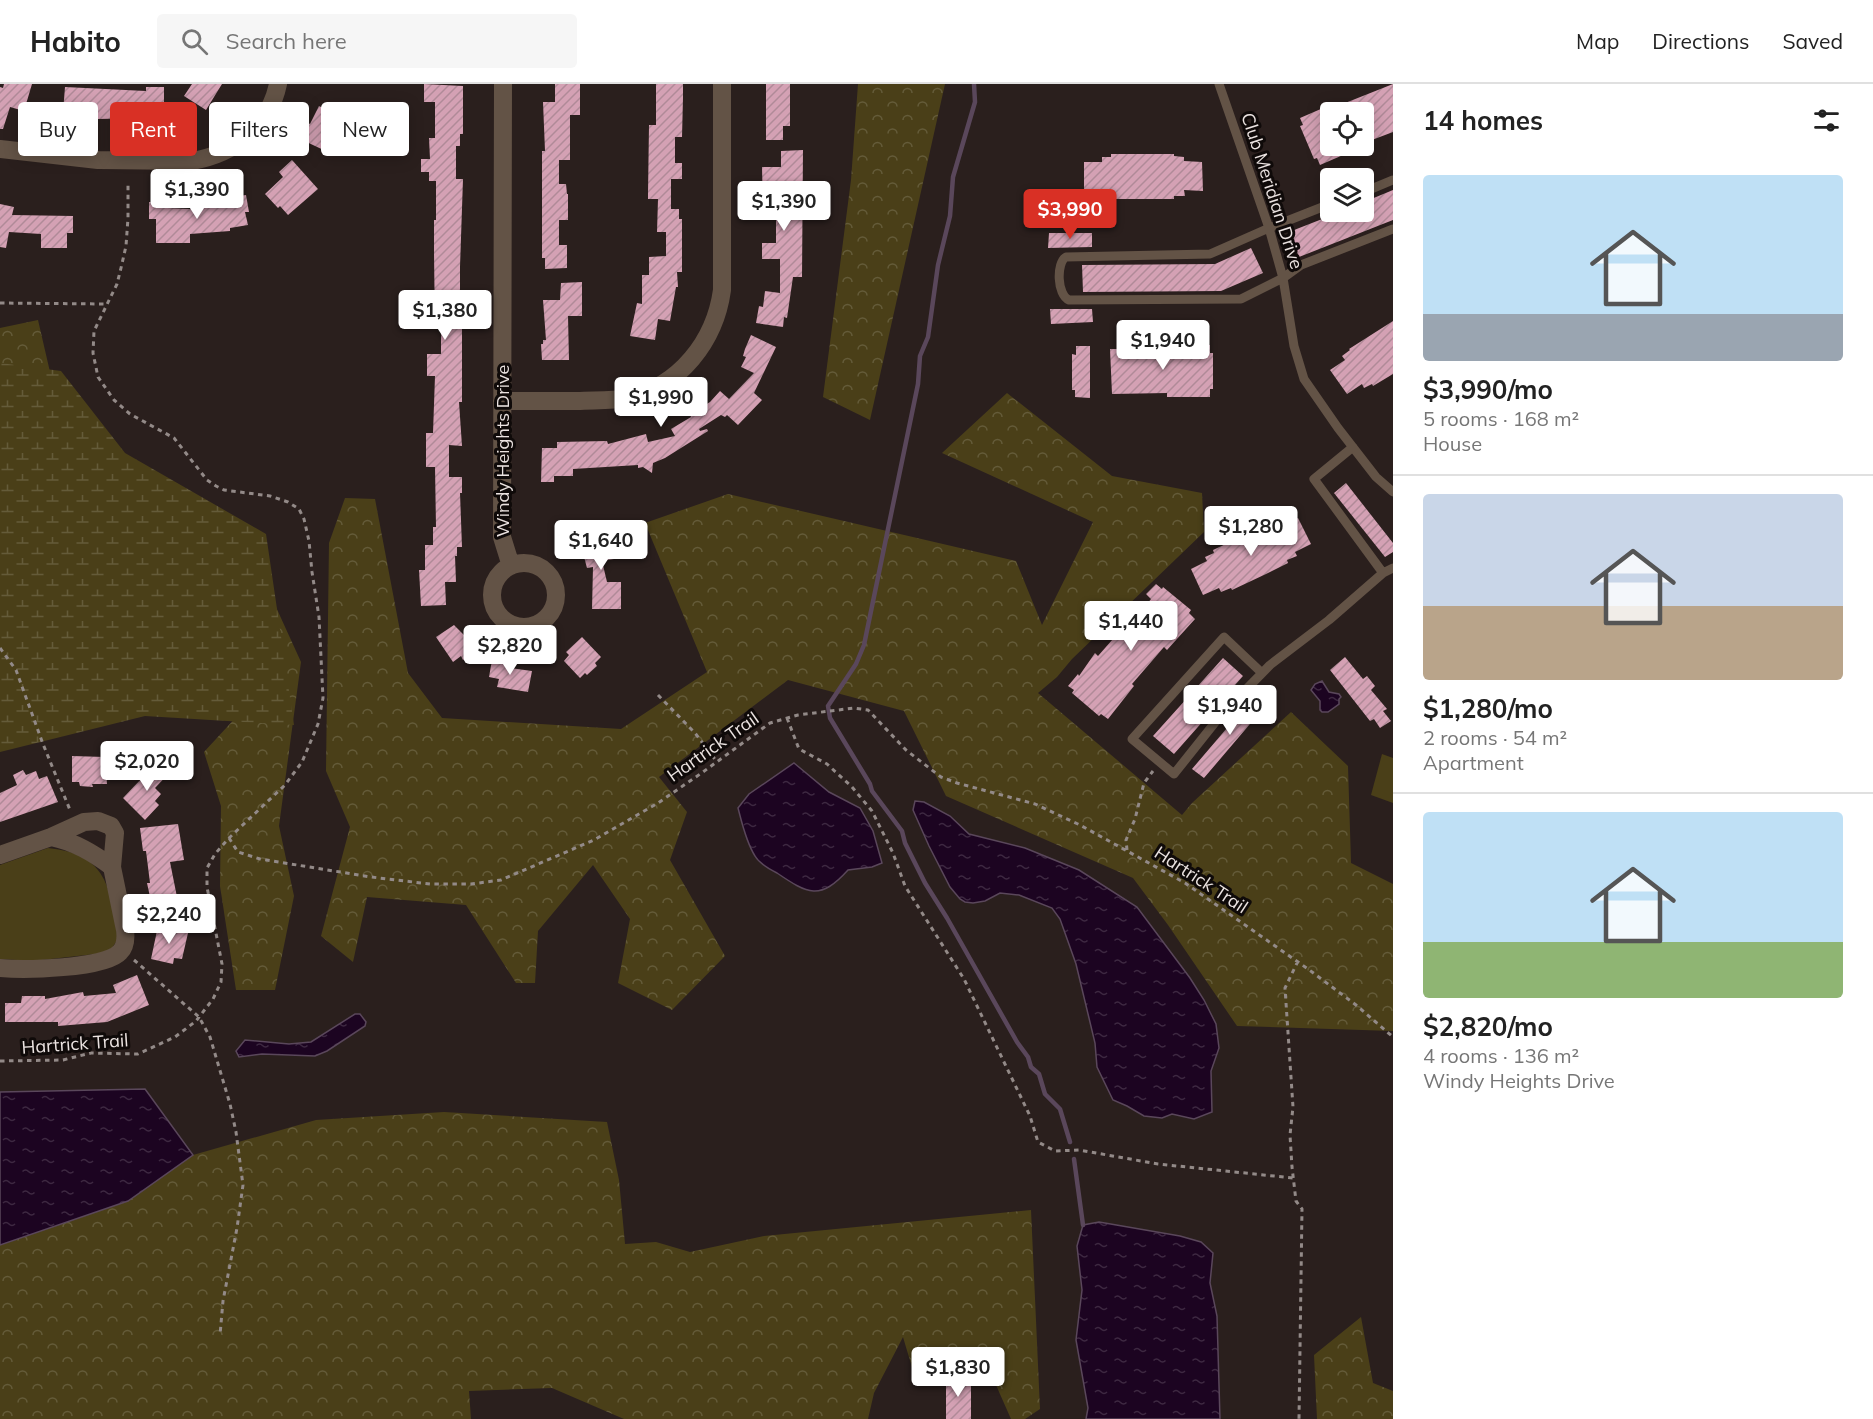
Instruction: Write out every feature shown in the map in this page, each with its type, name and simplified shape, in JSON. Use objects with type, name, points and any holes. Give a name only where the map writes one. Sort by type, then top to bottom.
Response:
[{"type":"street","points":[[0,149],[98,160],[192,161],[206,158],[231,148],[253,131],[268,111],[278,84]]},
{"type":"street","name":"Windy Heights Drive","points":[[503,84],[502,537],[511,566]]},
{"type":"street","points":[[502,401],[628,398],[671,378],[684,368],[704,344],[716,318],[722,290],[722,84]]},
{"type":"street","points":[[0,855],[51,837],[84,822],[98,821],[111,826],[115,833],[112,867],[126,930],[126,940],[120,953],[105,960],[69,966],[0,968]]},
{"type":"street","points":[[51,837],[71,842],[90,851],[112,867]]},
{"type":"lane","name":"Club Meridian Drive","points":[[1219,84],[1269,228],[1283,278],[1294,345],[1304,378],[1376,477],[1393,492]]},
{"type":"lane","points":[[1374,188],[1393,180]]},
{"type":"lane","points":[[1320,208],[1210,254],[1065,257],[1059,265],[1060,293],[1068,300],[1241,298],[1283,278],[1301,265],[1393,229]]},
{"type":"lane","points":[[1353,447],[1314,479],[1383,573]]},
{"type":"lane","points":[[1262,673],[1224,637],[1132,739],[1174,774],[1221,715],[1262,673],[1329,620],[1383,573],[1393,568]]},
{"type":"path","name":"Hartrick Trail","points":[[0,1061],[63,1060],[91,1053],[138,1054],[175,1037],[199,1017],[213,999],[221,982],[222,964],[207,887],[207,868],[215,854],[229,838],[285,785],[302,762],[318,724],[323,698],[319,617],[309,541],[299,509],[288,502],[270,496],[224,490],[216,486],[207,480],[174,438],[130,414],[114,400],[98,377],[93,353],[94,331],[117,284],[126,246],[129,218],[128,182]]},
{"type":"path","points":[[0,303],[106,304]]},
{"type":"path","points":[[0,648],[16,670],[43,744],[77,825]]},
{"type":"path","points":[[658,696],[695,733],[717,762]]},
{"type":"path","name":"Hartrick Trail","points":[[229,838],[238,852],[260,860],[372,878],[430,884],[471,884],[501,880],[594,840],[658,803],[770,723],[798,715],[854,708],[868,710],[906,750],[941,777],[1035,804],[1128,850],[1185,883],[1298,962],[1356,1005],[1393,1037]]},
{"type":"path","points":[[787,718],[800,749],[827,764],[852,787],[873,812],[893,853],[905,886],[964,979],[1030,1116],[1038,1142],[1055,1151],[1079,1150],[1158,1164],[1293,1178]]},
{"type":"path","points":[[1128,850],[1126,840],[1135,819],[1144,783],[1160,762]]},
{"type":"path","points":[[132,959],[199,1017],[210,1037],[230,1104],[243,1185],[223,1301],[220,1335]]},
{"type":"path","points":[[1298,962],[1285,988],[1293,1107],[1290,1135],[1293,1178],[1296,1201],[1302,1209],[1299,1419]]},
{"type":"green space","points":[[858,84],[945,84],[870,420],[823,397],[851,180]]},
{"type":"green space","points":[[38,320],[68,450],[245,539],[301,662],[279,826],[294,896],[275,990],[236,990],[220,886],[221,806],[204,752],[251,701],[0,571],[0,328]]},
{"type":"green space","points":[[0,363],[61,371],[125,453],[266,534],[294,725],[145,716],[0,752]]},
{"type":"green space","points":[[1007,393],[1112,476],[1202,493],[1204,532],[1038,693],[1182,815],[1192,803],[1291,712],[1348,766],[1351,863],[1393,884],[1393,1031],[1237,1026],[1133,878],[946,796],[904,711],[788,680],[659,777],[687,812],[670,860],[725,956],[672,1010],[618,983],[630,919],[593,865],[538,931],[535,983],[516,983],[466,905],[367,897],[353,962],[321,936],[350,827],[326,771],[329,543],[345,498],[375,499],[408,673],[442,718],[621,729],[707,672],[645,523],[728,494],[1016,561],[1042,625],[1093,522],[942,453]]},
{"type":"green space","points":[[1382,754],[1393,758],[1393,803],[1371,795]]},
{"type":"green space","points":[[48,848],[68,852],[83,858],[94,866],[108,889],[118,939],[112,948],[104,953],[33,961],[0,959],[0,865]]},
{"type":"green space","points":[[444,1112],[607,1122],[619,1180],[625,1244],[656,1242],[690,1252],[764,1236],[1031,1210],[1040,1409],[1025,1419],[1011,1419],[992,1376],[914,1374],[903,1337],[874,1393],[868,1419],[624,1419],[552,1388],[469,1391],[471,1419],[0,1419],[0,1245],[128,1201],[193,1155],[316,1120]]},
{"type":"green space","points":[[1361,1317],[1373,1383],[1393,1391],[1393,1419],[1317,1419],[1314,1355]]},
{"type":"water","points":[[1322,681],[1329,692],[1339,694],[1341,697],[1339,704],[1328,712],[1320,710],[1320,701],[1311,690],[1315,684]]},
{"type":"water","points":[[794,763],[829,792],[860,808],[873,831],[882,863],[872,867],[848,870],[829,886],[814,891],[797,886],[757,859],[747,839],[738,808],[749,794]]},
{"type":"water","points":[[915,801],[924,802],[950,816],[969,834],[1025,848],[1079,870],[1137,907],[1190,978],[1216,1024],[1219,1048],[1211,1071],[1212,1112],[1194,1119],[1172,1114],[1162,1118],[1144,1116],[1113,1100],[1097,1067],[1095,1043],[1076,964],[1060,919],[1052,908],[1019,895],[1000,893],[985,901],[973,903],[960,899],[950,887],[929,846],[913,810]]},
{"type":"water","points":[[355,1014],[360,1014],[366,1022],[365,1026],[327,1051],[315,1056],[262,1054],[239,1057],[236,1051],[245,1040],[289,1044],[311,1042]]},
{"type":"water","points":[[145,1089],[193,1155],[128,1201],[0,1245],[0,1092]]},
{"type":"water","points":[[1099,1222],[1180,1236],[1201,1242],[1213,1253],[1210,1283],[1217,1316],[1220,1419],[1086,1419],[1088,1408],[1076,1340],[1082,1290],[1077,1246],[1083,1225]]},
{"type":"building","points":[[4,84],[32,84],[27,102],[18,102],[18,109],[10,107],[3,129],[0,129],[0,87],[3,88]]},
{"type":"building","points":[[192,84],[222,84],[206,110],[197,102],[184,96]]},
{"type":"building","points":[[424,84],[463,86],[463,134],[460,134],[460,146],[456,146],[456,179],[463,179],[460,267],[462,402],[459,402],[462,446],[449,445],[449,477],[462,477],[462,493],[460,493],[462,547],[457,547],[457,556],[455,556],[456,582],[445,582],[446,605],[421,606],[419,570],[425,570],[425,545],[433,545],[433,527],[436,527],[435,467],[426,467],[426,433],[433,433],[435,376],[427,376],[427,354],[441,354],[441,329],[435,329],[436,181],[429,181],[429,172],[421,172],[421,159],[430,159],[429,138],[435,138],[435,102],[424,102]]},
{"type":"building","points":[[555,84],[580,84],[580,115],[570,115],[570,160],[559,160],[559,184],[566,184],[568,194],[568,220],[559,220],[559,245],[567,245],[567,268],[545,269],[545,258],[542,258],[542,151],[545,151],[543,102],[555,102]]},
{"type":"building","points":[[656,84],[683,84],[683,98],[682,137],[675,137],[675,163],[682,163],[682,179],[671,179],[671,209],[679,209],[679,219],[682,219],[682,272],[677,272],[678,287],[676,287],[670,321],[658,319],[655,340],[630,336],[637,303],[642,304],[642,275],[649,275],[649,257],[666,256],[666,232],[657,232],[658,199],[648,199],[649,125],[656,125]]},
{"type":"building","points":[[766,84],[790,84],[790,126],[783,126],[783,140],[766,140]]},
{"type":"building","points":[[1393,84],[1393,132],[1374,139],[1374,102],[1348,102]]},
{"type":"building","points":[[65,87],[146,91],[146,87],[164,87],[164,102],[110,102],[110,119],[98,119],[98,102],[64,102]]},
{"type":"building","points":[[319,106],[321,107],[321,149],[309,143],[310,124]]},
{"type":"building","points":[[1320,109],[1320,156],[1341,156],[1320,165],[1317,158],[1314,159],[1300,126],[1303,125],[1300,118]]},
{"type":"building","points":[[803,150],[802,277],[793,277],[787,318],[784,317],[783,327],[756,323],[759,306],[763,307],[765,291],[780,293],[780,259],[762,259],[762,243],[776,243],[776,211],[763,211],[762,167],[781,167],[781,151]]},
{"type":"building","points":[[1111,154],[1174,154],[1174,156],[1184,157],[1184,161],[1202,162],[1203,191],[1184,190],[1185,196],[1174,196],[1174,199],[1112,199],[1112,197],[1102,197],[1102,191],[1084,191],[1084,162],[1102,162],[1102,157],[1111,157]]},
{"type":"building","points":[[292,160],[318,189],[288,215],[265,194],[283,177],[279,172]]},
{"type":"building","points":[[1393,190],[1393,220],[1299,257],[1289,232],[1320,220],[1320,222],[1374,222],[1374,198]]},
{"type":"building","points":[[246,195],[249,212],[245,212],[248,225],[230,228],[230,231],[190,234],[190,243],[156,243],[156,219],[149,219],[149,202],[167,202],[167,208],[190,209],[226,203],[225,198]]},
{"type":"building","points":[[0,204],[14,207],[12,215],[73,216],[73,233],[67,233],[67,248],[41,248],[41,234],[9,232],[6,248],[0,247]]},
{"type":"building","points":[[1049,233],[1092,233],[1092,247],[1048,248]]},
{"type":"building","points":[[1251,248],[1263,273],[1221,291],[1083,292],[1082,265],[1215,264]]},
{"type":"building","points":[[582,282],[582,316],[568,316],[569,360],[542,360],[541,344],[543,340],[546,340],[543,300],[560,300],[561,283]]},
{"type":"building","points":[[1050,309],[1092,309],[1093,322],[1051,324]]},
{"type":"building","points":[[1393,321],[1393,374],[1373,386],[1372,384],[1364,388],[1362,384],[1347,394],[1330,370],[1345,360],[1342,356],[1349,349]]},
{"type":"building","points":[[751,335],[776,347],[754,393],[762,400],[738,425],[727,415],[725,417],[721,415],[699,429],[708,431],[653,463],[652,473],[643,467],[638,468],[638,465],[573,469],[573,476],[554,476],[554,482],[541,482],[542,448],[557,448],[557,442],[607,441],[608,444],[646,434],[648,442],[675,436],[671,429],[691,417],[690,414],[710,402],[720,391],[729,399],[754,373],[741,367]]},
{"type":"building","points":[[1168,345],[1210,345],[1210,353],[1213,353],[1213,389],[1210,389],[1210,397],[1167,397],[1167,393],[1112,394],[1110,349],[1168,349]]},
{"type":"building","points":[[1076,346],[1090,346],[1090,398],[1075,397],[1075,390],[1072,390],[1072,354],[1076,355]]},
{"type":"building","points":[[1346,483],[1393,543],[1393,552],[1385,557],[1334,493]]},
{"type":"building","points":[[1298,518],[1311,544],[1295,552],[1297,556],[1287,560],[1288,563],[1232,590],[1231,588],[1221,592],[1219,588],[1203,595],[1191,569],[1207,561],[1205,557],[1214,553],[1213,550],[1270,523],[1271,525],[1280,522],[1282,525]]},
{"type":"building","points":[[606,528],[614,559],[602,561],[607,582],[621,582],[621,609],[592,609],[593,567],[587,568],[582,534]]},
{"type":"building","points":[[1156,584],[1191,610],[1189,613],[1195,619],[1167,650],[1164,647],[1132,684],[1134,686],[1108,719],[1101,714],[1099,716],[1072,693],[1074,690],[1068,686],[1078,674],[1079,676],[1095,653],[1098,656],[1135,614],[1137,616],[1151,599],[1146,594]]},
{"type":"building","points":[[454,625],[467,638],[469,636],[479,649],[463,660],[461,656],[453,662],[436,637]]},
{"type":"building","points":[[582,637],[601,657],[595,663],[597,666],[580,678],[564,661],[569,655],[566,652]]},
{"type":"building","points":[[1345,657],[1363,679],[1367,676],[1375,686],[1371,690],[1387,709],[1383,711],[1391,721],[1380,728],[1374,719],[1370,721],[1330,670]]},
{"type":"building","points":[[1223,658],[1243,676],[1174,754],[1153,736]]},
{"type":"building","points":[[492,660],[511,663],[510,668],[532,671],[528,692],[497,687],[499,679],[489,677]]},
{"type":"building","points":[[1256,694],[1267,704],[1204,778],[1192,769]]},
{"type":"building","points":[[72,756],[105,757],[107,784],[92,784],[93,787],[80,786],[79,782],[72,782]]},
{"type":"building","points":[[166,762],[173,769],[155,788],[161,794],[155,801],[159,805],[145,820],[123,798],[144,776],[147,780]]},
{"type":"building","points":[[23,770],[26,775],[36,771],[39,779],[47,776],[58,802],[0,822],[0,793],[17,785],[13,775]]},
{"type":"building","points":[[178,824],[184,860],[170,862],[179,907],[153,911],[147,883],[150,883],[146,851],[143,851],[140,828]]},
{"type":"building","points":[[158,926],[188,933],[182,959],[174,958],[173,964],[151,959]]},
{"type":"building","points":[[137,975],[149,1005],[107,1022],[58,1026],[58,1022],[5,1022],[5,1003],[21,1003],[22,996],[45,996],[45,999],[83,992],[84,996],[116,993],[113,985]]},
{"type":"building","points":[[946,1377],[971,1377],[971,1419],[946,1419]]},
{"type":"waterway","points":[[974,84],[975,102],[953,177],[950,216],[938,265],[928,337],[920,356],[918,384],[864,645],[856,664],[828,706],[830,718],[872,791],[902,831],[905,843],[925,883],[1017,1042],[1028,1057],[1031,1067],[1039,1074],[1045,1094],[1060,1109],[1070,1142]]},
{"type":"waterway","points":[[1074,1159],[1083,1225]]}]
